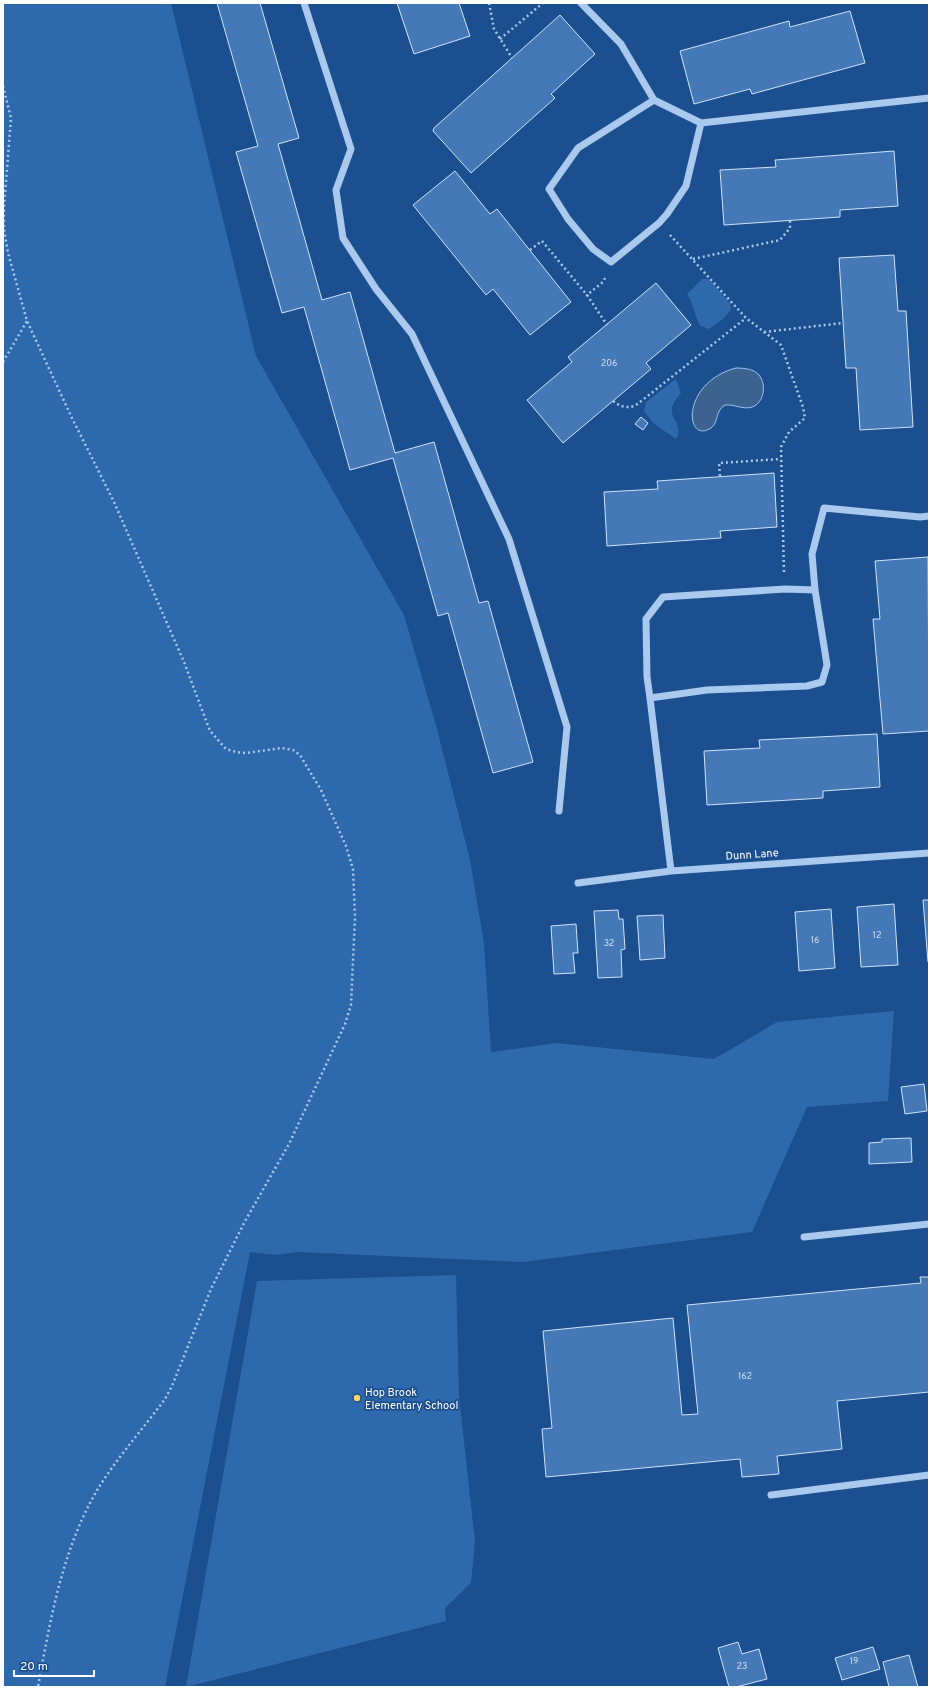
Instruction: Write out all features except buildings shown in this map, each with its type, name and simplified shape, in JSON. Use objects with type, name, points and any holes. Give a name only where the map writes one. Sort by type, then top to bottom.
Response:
[{"type":"street","points":[[304,3],[351,149],[336,190],[343,238],[376,289],[412,334],[509,539],[567,727],[559,811]]},
{"type":"street","points":[[581,3],[621,44],[654,100],[701,123],[929,98]]},
{"type":"street","points":[[654,100],[578,148],[549,189],[568,218],[593,249],[612,262],[659,223],[686,186],[701,123]]},
{"type":"street","points":[[650,698],[707,690],[807,686],[822,682],[826,665],[815,590],[812,554],[824,508],[929,516]]},
{"type":"street","points":[[671,871],[647,677],[646,619],[663,597],[784,589],[815,590]]},
{"type":"street","name":"Dunn Lane","points":[[578,883],[671,871],[929,853]]},
{"type":"street","points":[[804,1237],[929,1224]]},
{"type":"street","points":[[771,1495],[929,1475]]},
{"type":"path","points":[[489,3],[494,29],[512,58]]},
{"type":"path","points":[[500,39],[543,3]]},
{"type":"path","points":[[3,86],[11,118],[4,207],[4,229],[8,253],[27,321],[71,416],[114,502],[184,662],[210,731],[226,749],[236,752],[246,753],[282,748],[293,750],[300,755],[321,790],[346,846],[353,869],[355,916],[351,1004],[345,1024],[289,1144],[244,1222],[211,1289],[172,1386],[160,1405],[110,1470],[96,1492],[84,1516],[67,1561],[57,1595],[48,1632],[38,1687]]},
{"type":"path","points":[[692,259],[780,240],[790,228],[790,221]]},
{"type":"path","points":[[659,223],[746,318],[781,345],[804,407],[805,418],[789,432],[781,447],[784,589]]},
{"type":"path","points":[[530,250],[542,241],[587,295],[607,325]]},
{"type":"path","points":[[587,295],[603,282],[612,262]]},
{"type":"path","points":[[614,401],[619,406],[627,408],[635,406],[746,318]]},
{"type":"path","points":[[3,362],[27,321]]},
{"type":"path","points":[[764,332],[843,323]]},
{"type":"path","points":[[720,476],[719,464],[781,459]]},
{"type":"shaded area","points":[[3,3],[171,3],[256,356],[404,615],[437,729],[470,860],[484,943],[491,1052],[557,1043],[714,1059],[777,1022],[894,1011],[888,1101],[807,1107],[752,1232],[523,1262],[297,1252],[277,1255],[250,1252],[165,1687],[3,1687]]},
{"type":"shaded area","points":[[702,279],[709,279],[730,303],[731,310],[724,318],[709,329],[700,326],[687,294]]},
{"type":"shaded area","points":[[736,368],[752,370],[759,375],[763,384],[762,398],[756,405],[749,408],[725,405],[720,410],[715,423],[711,428],[702,431],[696,428],[693,420],[693,410],[697,398],[705,386],[718,376]]},
{"type":"shaded area","points":[[676,379],[681,393],[672,408],[672,414],[678,427],[676,439],[653,423],[644,411],[646,402]]},
{"type":"shaded area","name":"Hop Brook Elementary School","points":[[456,1275],[459,1396],[475,1542],[471,1583],[445,1608],[446,1621],[186,1687],[257,1281]]},
{"type":"place","name":"Hop Brook Elementary School","points":[[357,1398]]}]
